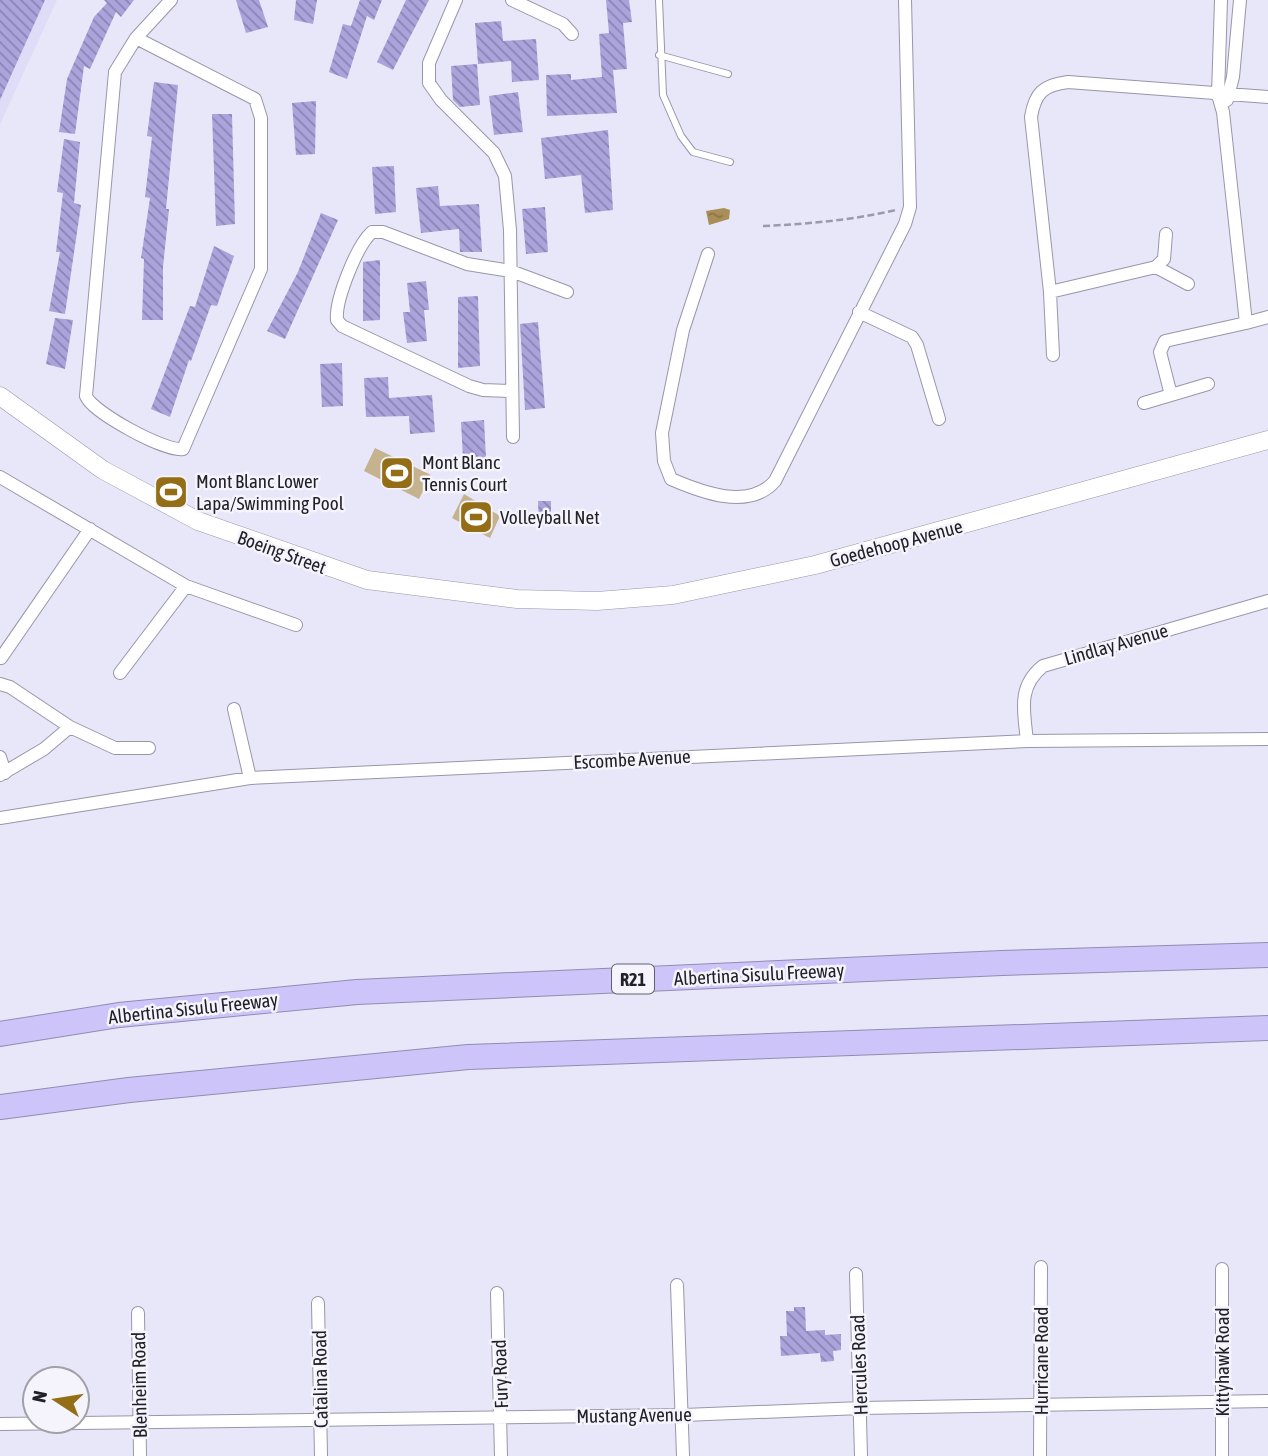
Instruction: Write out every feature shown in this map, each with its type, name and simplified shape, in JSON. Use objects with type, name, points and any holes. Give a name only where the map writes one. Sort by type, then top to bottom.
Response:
[{"type":"highway","name":"Albertina Sisulu Freeway","points":[[0,1034],[119,1015],[357,992],[988,963],[1268,955]]},
{"type":"highway","points":[[0,1107],[129,1090],[468,1056],[1268,1028]]},
{"type":"main road","name":"Boeing Street","points":[[0,396],[103,470],[198,521],[367,580],[517,599]]},
{"type":"main road","name":"Goedehoop Avenue","points":[[517,599],[597,601],[673,595],[802,568],[1268,440]]},
{"type":"street","points":[[136,38],[255,99],[261,118],[261,269],[183,449],[174,451],[147,439],[102,411],[88,402],[86,396],[113,84],[119,63],[136,38],[171,0]]},
{"type":"street","points":[[456,0],[429,63],[429,83],[440,100],[500,162],[509,204],[513,437]]},
{"type":"street","points":[[512,0],[563,24],[572,34]]},
{"type":"street","points":[[708,254],[684,330],[662,433],[664,461],[671,479],[699,491],[728,496],[750,495],[770,487],[905,225],[910,207],[905,0]]},
{"type":"street","points":[[1221,0],[1223,112],[1246,323]]},
{"type":"street","points":[[1223,95],[1240,0]]},
{"type":"street","points":[[1053,355],[1050,292],[1031,117],[1034,100],[1044,87],[1068,82],[1268,97]]},
{"type":"street","points":[[511,390],[483,390],[470,386],[342,326],[336,313],[361,246],[372,232],[383,232],[467,264],[511,271],[567,292]]},
{"type":"street","points":[[1050,292],[1156,267],[1164,259],[1166,234]]},
{"type":"street","points":[[1156,267],[1188,284]]},
{"type":"street","points":[[859,312],[912,337],[917,345],[939,419]]},
{"type":"street","points":[[1171,395],[1160,352],[1162,344],[1268,317]]},
{"type":"street","points":[[1144,402],[1208,384]]},
{"type":"street","points":[[0,477],[186,586],[296,625]]},
{"type":"street","points":[[1,658],[90,530]]},
{"type":"street","points":[[120,673],[186,586]]},
{"type":"street","name":"Lindlay Avenue","points":[[1027,741],[1023,695],[1028,681],[1043,666],[1268,601]]},
{"type":"street","points":[[0,684],[10,687],[70,727],[115,748],[149,748]]},
{"type":"street","points":[[234,709],[250,778]]},
{"type":"street","points":[[0,757],[2,774],[44,749],[70,727]]},
{"type":"street","name":"Escombe Avenue","points":[[0,818],[250,778],[1027,741],[1268,739]]},
{"type":"street","name":"Hurricane Road","points":[[1040,1456],[1041,1267]]},
{"type":"street","name":"Kittyhawk Road","points":[[1222,1269],[1222,1456]]},
{"type":"street","name":"Hercules Road","points":[[856,1274],[862,1408],[861,1456]]},
{"type":"street","points":[[677,1285],[684,1415],[683,1456]]},
{"type":"street","name":"Fury Road","points":[[497,1293],[501,1456]]},
{"type":"street","name":"Catalina Road","points":[[318,1303],[321,1456]]},
{"type":"street","name":"Blenheim Road","points":[[138,1313],[140,1456]]},
{"type":"street","name":"Mustang Avenue","points":[[0,1424],[684,1415],[862,1408],[1268,1401]]},
{"type":"lane","points":[[659,0],[659,55],[663,95],[692,152],[730,162]]},
{"type":"lane","points":[[659,55],[728,74]]},
{"type":"path","points":[[763,226],[841,222],[871,212],[910,207]]},
{"type":"shaded area","points":[[0,0],[57,0],[0,124]]},
{"type":"shaded area","name":"Mont Blanc Tennis Court","points":[[375,448],[431,475],[419,499],[364,471]]},
{"type":"shaded area","name":"Volleyball Net","points":[[464,494],[500,516],[490,538],[452,518]]},
{"type":"water","points":[[724,208],[730,210],[729,219],[709,225],[706,211]]},
{"type":"building","points":[[0,0],[45,0],[0,100]]},
{"type":"building","points":[[104,0],[134,0],[121,17],[116,12],[90,69],[84,66],[75,134],[59,132],[67,79],[94,17],[107,3]]},
{"type":"building","points":[[236,0],[259,0],[268,27],[246,33]]},
{"type":"building","points":[[296,0],[317,0],[313,24],[294,20]]},
{"type":"building","points":[[360,0],[382,0],[374,20],[367,16],[347,79],[329,72],[343,24],[351,26]]},
{"type":"building","points":[[406,0],[429,0],[393,70],[377,62]]},
{"type":"building","points":[[606,0],[629,0],[632,22],[623,23],[627,69],[613,70],[617,113],[547,116],[546,75],[571,74],[571,80],[602,77],[599,34],[609,33]]},
{"type":"building","points":[[501,21],[503,41],[536,39],[539,80],[512,82],[511,61],[478,64],[475,23]]},
{"type":"building","points":[[477,64],[480,105],[460,107],[453,100],[451,66]]},
{"type":"building","points":[[154,82],[178,85],[166,209],[169,209],[163,267],[163,320],[142,320],[144,259],[141,258],[150,198],[145,197],[152,137],[147,136]]},
{"type":"building","points":[[518,92],[523,132],[494,135],[489,96]]},
{"type":"building","points":[[316,101],[315,154],[296,155],[292,103]]},
{"type":"building","points":[[212,114],[232,114],[235,224],[216,226]]},
{"type":"building","points":[[608,130],[613,210],[585,213],[581,175],[545,179],[541,138]]},
{"type":"building","points":[[64,139],[80,142],[74,203],[81,205],[65,314],[49,311],[60,252],[56,252],[63,193],[57,192]]},
{"type":"building","points":[[394,166],[396,212],[375,214],[372,167]]},
{"type":"building","points":[[438,186],[440,206],[479,204],[482,252],[460,252],[459,229],[421,233],[416,188]]},
{"type":"building","points":[[545,207],[548,252],[526,254],[522,209]]},
{"type":"building","points":[[321,213],[338,220],[285,339],[267,331],[298,272]]},
{"type":"building","points":[[214,246],[234,256],[217,306],[211,305],[191,361],[189,360],[170,417],[151,409],[190,306],[195,307]]},
{"type":"building","points":[[380,260],[380,320],[363,321],[363,262]]},
{"type":"building","points":[[426,281],[429,310],[424,310],[427,341],[407,343],[403,312],[410,312],[407,283]]},
{"type":"building","points":[[478,296],[480,366],[458,368],[458,297]]},
{"type":"building","points":[[55,318],[73,320],[65,369],[46,364]]},
{"type":"building","points":[[538,322],[545,408],[525,410],[520,324]]},
{"type":"building","points":[[342,363],[343,406],[322,407],[320,364]]},
{"type":"building","points":[[388,377],[389,398],[432,395],[435,432],[410,434],[409,416],[366,417],[364,378]]},
{"type":"building","points":[[484,420],[486,458],[463,459],[461,422]]},
{"type":"building","points":[[538,501],[551,501],[551,526],[539,526]]},
{"type":"building","points":[[794,1307],[805,1307],[806,1331],[825,1330],[825,1335],[841,1334],[841,1350],[833,1351],[834,1361],[821,1362],[820,1353],[781,1356],[780,1336],[787,1336],[786,1311],[794,1311]]},
{"type":"place","name":"Mont Blanc Tennis Court","points":[[397,473]]},
{"type":"place","name":"Mont Blanc Lower Lapa/Swimming Pool","points":[[171,492]]},
{"type":"place","name":"Volleyball Net","points":[[476,517]]}]
